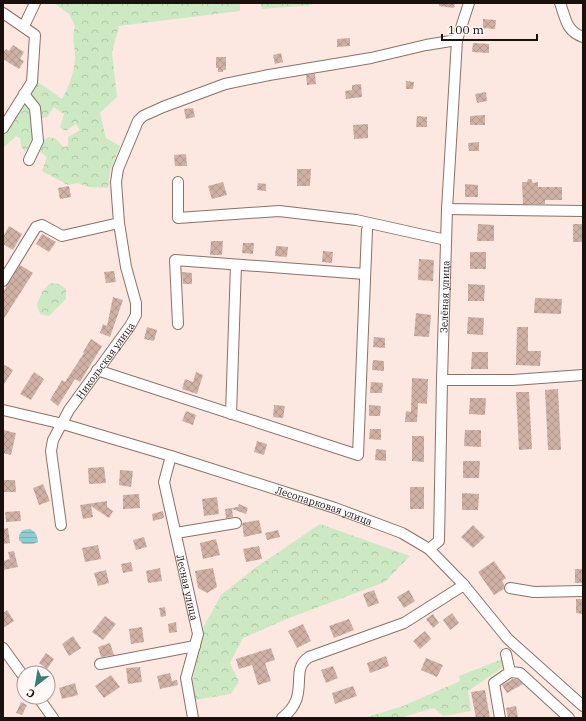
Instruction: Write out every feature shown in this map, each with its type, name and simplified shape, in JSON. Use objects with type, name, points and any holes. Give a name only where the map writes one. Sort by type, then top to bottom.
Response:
[{"type":"street","points":[[24,26],[35,3]]},
{"type":"street","name":"Зелёная улица","points":[[429,549],[439,541],[447,209],[457,40],[469,3]]},
{"type":"street","points":[[560,3],[569,29],[574,34],[583,37]]},
{"type":"street","points":[[3,13],[35,35],[32,82],[3,128]]},
{"type":"street","name":"Никольская улица","points":[[61,525],[51,452],[53,440],[63,424],[68,410],[136,315],[136,303],[126,267],[119,223],[116,187],[118,169],[138,122],[143,116],[225,84],[371,58],[426,45],[457,40]]},
{"type":"street","points":[[24,94],[35,108],[38,140],[29,160]]},
{"type":"street","points":[[178,182],[178,218],[279,211],[356,220],[446,240]]},
{"type":"street","points":[[447,209],[583,211]]},
{"type":"street","points":[[3,281],[36,227],[42,225],[62,236],[119,223]]},
{"type":"street","points":[[97,370],[358,455],[367,230]]},
{"type":"street","points":[[178,324],[175,260],[365,274]]},
{"type":"street","points":[[231,414],[236,265]]},
{"type":"street","points":[[442,380],[513,380],[583,375]]},
{"type":"street","name":"Лесопарковая улица","points":[[3,410],[63,424],[171,456],[354,514],[402,533],[429,549],[464,585],[508,639],[583,706]]},
{"type":"street","name":"Лесная улица","points":[[171,456],[164,482],[198,634],[186,678],[193,718]]},
{"type":"street","points":[[176,533],[236,523]]},
{"type":"street","points":[[282,718],[291,711],[298,700],[300,691],[299,670],[303,661],[309,657],[404,623],[464,585]]},
{"type":"street","points":[[510,588],[534,592],[583,591]]},
{"type":"street","points":[[100,664],[195,646]]},
{"type":"street","points":[[3,648],[16,666]]},
{"type":"street","points":[[510,672],[503,655],[519,650]]},
{"type":"street","points":[[3,666],[14,663]]},
{"type":"street","points":[[500,718],[494,683],[510,672],[520,673],[569,718]]},
{"type":"street","points":[[44,705],[53,718]]},
{"type":"green space","points":[[54,3],[240,3],[240,11],[119,26],[112,52],[117,97],[100,113],[106,138],[120,146],[110,171],[108,188],[89,187],[77,183],[68,185],[42,171],[47,157],[40,152],[41,141],[49,137],[56,139],[63,147],[68,146],[68,137],[80,130],[76,124],[66,131],[60,128],[64,114],[54,107],[47,117],[32,121],[35,136],[25,152],[21,146],[20,138],[16,136],[3,148],[3,135],[38,82],[62,99],[71,78],[75,62],[73,38],[75,26],[69,14]]},
{"type":"green space","points":[[260,3],[312,3],[312,5],[262,9]]},
{"type":"green space","points":[[50,283],[59,284],[66,289],[66,299],[49,316],[40,314],[37,305],[42,292]]},
{"type":"green space","points":[[320,524],[410,556],[385,582],[289,618],[243,638],[230,663],[239,682],[231,694],[194,700],[190,693],[204,626],[221,595],[255,568]]},
{"type":"green space","points":[[502,659],[505,666],[468,691],[471,711],[443,716],[434,708],[399,718],[364,718],[403,706],[460,681],[459,676]]},
{"type":"water","points":[[30,529],[36,534],[38,542],[33,544],[23,544],[19,540],[19,535],[23,530]]},
{"type":"building","points":[[439,3],[455,3],[454,8],[439,6]]},
{"type":"building","points":[[483,19],[496,20],[495,29],[483,28]]},
{"type":"building","points":[[350,38],[350,46],[337,47],[337,39]]},
{"type":"building","points":[[473,43],[489,44],[489,53],[472,52]]},
{"type":"building","points":[[13,45],[24,52],[20,59],[24,61],[19,69],[3,59],[3,53],[6,49],[9,51]]},
{"type":"building","points":[[281,53],[283,62],[275,64],[273,55]]},
{"type":"building","points":[[216,57],[226,57],[226,70],[223,70],[223,72],[218,72],[218,68],[216,68]]},
{"type":"building","points":[[315,74],[316,84],[307,85],[306,75]]},
{"type":"building","points":[[406,81],[414,82],[413,89],[406,89]]},
{"type":"building","points":[[361,84],[362,97],[346,99],[345,91],[352,90],[352,85]]},
{"type":"building","points":[[486,92],[487,101],[477,103],[475,94]]},
{"type":"building","points":[[193,108],[195,117],[186,119],[184,109]]},
{"type":"building","points":[[485,115],[485,125],[470,125],[470,116]]},
{"type":"building","points":[[417,116],[427,117],[427,127],[416,127]]},
{"type":"building","points":[[368,124],[368,138],[354,139],[353,125]]},
{"type":"building","points":[[479,142],[479,151],[469,151],[468,143]]},
{"type":"building","points":[[186,154],[187,166],[175,166],[174,155]]},
{"type":"building","points":[[297,169],[311,169],[310,186],[297,186]]},
{"type":"building","points":[[528,179],[531,179],[533,183],[538,182],[538,187],[562,187],[562,200],[545,200],[545,204],[523,204],[522,182],[527,182]]},
{"type":"building","points":[[223,182],[227,195],[212,199],[208,186]]},
{"type":"building","points":[[258,183],[266,184],[266,191],[257,190]]},
{"type":"building","points":[[465,184],[478,185],[478,197],[465,197]]},
{"type":"building","points":[[69,186],[71,197],[60,199],[58,188]]},
{"type":"building","points":[[478,224],[494,225],[494,241],[477,241]]},
{"type":"building","points":[[573,224],[583,224],[583,242],[573,242]]},
{"type":"building","points":[[9,226],[22,234],[13,250],[3,244],[3,237]]},
{"type":"building","points":[[42,234],[56,242],[49,252],[36,244]]},
{"type":"building","points":[[211,241],[223,241],[222,255],[210,255]]},
{"type":"building","points":[[243,243],[254,243],[253,254],[242,253]]},
{"type":"building","points":[[276,246],[288,247],[287,257],[275,256]]},
{"type":"building","points":[[323,251],[333,252],[332,263],[322,262]]},
{"type":"building","points":[[470,252],[486,252],[486,269],[470,269]]},
{"type":"building","points":[[419,259],[434,260],[433,281],[418,280]]},
{"type":"building","points":[[20,265],[33,273],[3,320],[3,292]]},
{"type":"building","points":[[114,271],[116,282],[106,283],[104,272]]},
{"type":"building","points":[[182,272],[192,273],[192,284],[183,284]]},
{"type":"building","points":[[468,284],[485,285],[484,301],[468,301]]},
{"type":"building","points":[[113,297],[123,300],[110,337],[100,333],[103,324],[107,326]]},
{"type":"building","points":[[535,298],[562,299],[561,314],[534,313]]},
{"type":"building","points":[[416,313],[431,315],[429,337],[414,336]]},
{"type":"building","points":[[468,317],[484,318],[483,335],[467,334]]},
{"type":"building","points":[[147,327],[157,330],[154,341],[144,339]]},
{"type":"building","points":[[517,327],[528,327],[528,351],[541,351],[540,366],[516,365]]},
{"type":"building","points":[[374,337],[385,338],[385,348],[373,347]]},
{"type":"building","points":[[91,339],[102,346],[80,382],[75,379],[58,406],[50,400],[62,380],[65,382],[84,353],[83,352]]},
{"type":"building","points":[[472,352],[488,352],[488,369],[471,369]]},
{"type":"building","points":[[373,360],[384,361],[384,371],[372,370]]},
{"type":"building","points":[[3,364],[13,370],[3,386]]},
{"type":"building","points":[[34,372],[44,379],[31,400],[20,394]]},
{"type":"building","points":[[196,372],[203,375],[197,394],[182,389],[185,379],[193,382]]},
{"type":"building","points":[[412,378],[428,379],[427,404],[418,403],[417,422],[405,422],[406,411],[411,412]]},
{"type":"building","points":[[371,382],[383,383],[382,393],[370,393]]},
{"type":"building","points":[[558,389],[561,450],[548,450],[545,390]]},
{"type":"building","points":[[516,392],[529,392],[532,449],[519,450]]},
{"type":"building","points":[[470,398],[486,398],[485,415],[469,414]]},
{"type":"building","points":[[274,405],[285,406],[283,418],[273,417]]},
{"type":"building","points":[[369,405],[381,406],[380,416],[369,416]]},
{"type":"building","points":[[186,411],[196,415],[193,425],[182,421]]},
{"type":"building","points":[[370,429],[381,429],[381,440],[369,439]]},
{"type":"building","points":[[3,430],[16,433],[11,455],[3,453]]},
{"type":"building","points":[[465,430],[481,430],[481,447],[464,446]]},
{"type":"building","points":[[412,436],[424,436],[424,462],[412,461]]},
{"type":"building","points":[[257,441],[267,444],[264,455],[254,452]]},
{"type":"building","points":[[376,449],[386,450],[386,461],[375,460]]},
{"type":"building","points":[[463,461],[480,461],[479,478],[463,478]]},
{"type":"building","points":[[104,467],[106,483],[89,484],[88,468]]},
{"type":"building","points":[[120,470],[133,471],[131,487],[119,485]]},
{"type":"building","points":[[3,480],[15,480],[16,492],[3,492]]},
{"type":"building","points":[[43,484],[50,501],[39,505],[33,488]]},
{"type":"building","points":[[410,487],[424,487],[424,509],[410,509]]},
{"type":"building","points":[[462,493],[479,494],[478,510],[462,510]]},
{"type":"building","points":[[139,494],[140,508],[123,509],[123,495]]},
{"type":"building","points":[[217,497],[219,514],[204,516],[202,499]]},
{"type":"building","points":[[107,501],[107,507],[113,511],[109,518],[91,506],[93,517],[83,519],[80,505]]},
{"type":"building","points":[[239,504],[248,508],[246,514],[232,509],[233,517],[226,518],[225,509],[238,507]]},
{"type":"building","points":[[20,511],[21,521],[6,522],[5,512]]},
{"type":"building","points":[[163,511],[164,518],[153,521],[152,514]]},
{"type":"building","points":[[259,520],[262,533],[244,537],[242,523]]},
{"type":"building","points":[[473,525],[485,537],[473,548],[461,537]]},
{"type":"building","points":[[8,528],[10,543],[3,544],[3,529]]},
{"type":"building","points":[[278,530],[280,537],[267,540],[265,533]]},
{"type":"building","points":[[144,537],[147,547],[136,550],[133,540]]},
{"type":"building","points":[[216,539],[220,555],[203,559],[200,543]]},
{"type":"building","points":[[98,545],[101,559],[85,562],[82,548]]},
{"type":"building","points":[[259,546],[262,559],[246,562],[243,549]]},
{"type":"building","points":[[14,551],[18,567],[3,570],[3,561],[10,559],[8,552]]},
{"type":"building","points":[[494,561],[506,578],[502,581],[504,589],[494,595],[478,572]]},
{"type":"building","points":[[131,562],[133,571],[123,573],[121,564]]},
{"type":"building","points":[[160,568],[162,581],[148,583],[146,571]]},
{"type":"building","points":[[213,568],[217,587],[207,593],[198,588],[195,571]]},
{"type":"building","points":[[575,569],[583,569],[583,583],[575,583]]},
{"type":"building","points":[[106,570],[109,583],[98,586],[94,573]]},
{"type":"building","points":[[374,590],[379,603],[368,607],[363,594]]},
{"type":"building","points":[[409,590],[415,601],[404,608],[397,597]]},
{"type":"building","points":[[576,599],[583,599],[583,614],[576,613]]},
{"type":"building","points":[[165,607],[166,616],[161,617],[159,608]]},
{"type":"building","points":[[7,610],[14,621],[3,628],[3,613]]},
{"type":"building","points":[[452,613],[459,623],[450,630],[443,620]]},
{"type":"building","points":[[433,614],[439,623],[433,628],[426,619]]},
{"type":"building","points":[[105,616],[116,624],[103,640],[92,632]]},
{"type":"building","points":[[349,619],[354,630],[334,638],[329,626]]},
{"type":"building","points":[[176,622],[177,632],[169,633],[168,624]]},
{"type":"building","points":[[303,624],[311,641],[297,648],[288,631]]},
{"type":"building","points":[[142,627],[144,642],[131,644],[129,629]]},
{"type":"building","points":[[425,631],[431,639],[420,649],[413,641]]},
{"type":"building","points":[[73,636],[81,648],[69,656],[62,644]]},
{"type":"building","points":[[110,643],[114,655],[101,657],[98,647]]},
{"type":"building","points":[[271,648],[275,660],[265,663],[271,681],[258,685],[252,665],[239,669],[236,659]]},
{"type":"building","points":[[46,653],[54,659],[50,665],[42,665],[39,663]]},
{"type":"building","points":[[386,656],[389,666],[370,673],[367,663]]},
{"type":"building","points":[[426,658],[443,665],[437,677],[421,670]]},
{"type":"building","points":[[333,666],[338,678],[326,683],[321,670]]},
{"type":"building","points":[[140,667],[142,682],[128,684],[126,668]]},
{"type":"building","points":[[170,673],[172,681],[177,680],[178,685],[160,689],[157,676]]},
{"type":"building","points":[[111,675],[120,687],[104,698],[95,686]]},
{"type":"building","points":[[513,679],[517,679],[523,684],[507,693],[502,685]]},
{"type":"building","points":[[75,683],[78,695],[62,699],[59,688]]},
{"type":"building","points":[[353,686],[357,696],[335,704],[332,693]]},
{"type":"building","points":[[485,690],[490,718],[476,718],[471,692]]},
{"type":"building","points":[[20,705],[27,705],[22,715],[16,713]]},
{"type":"building","points":[[516,706],[518,718],[508,718],[506,708]]}]
